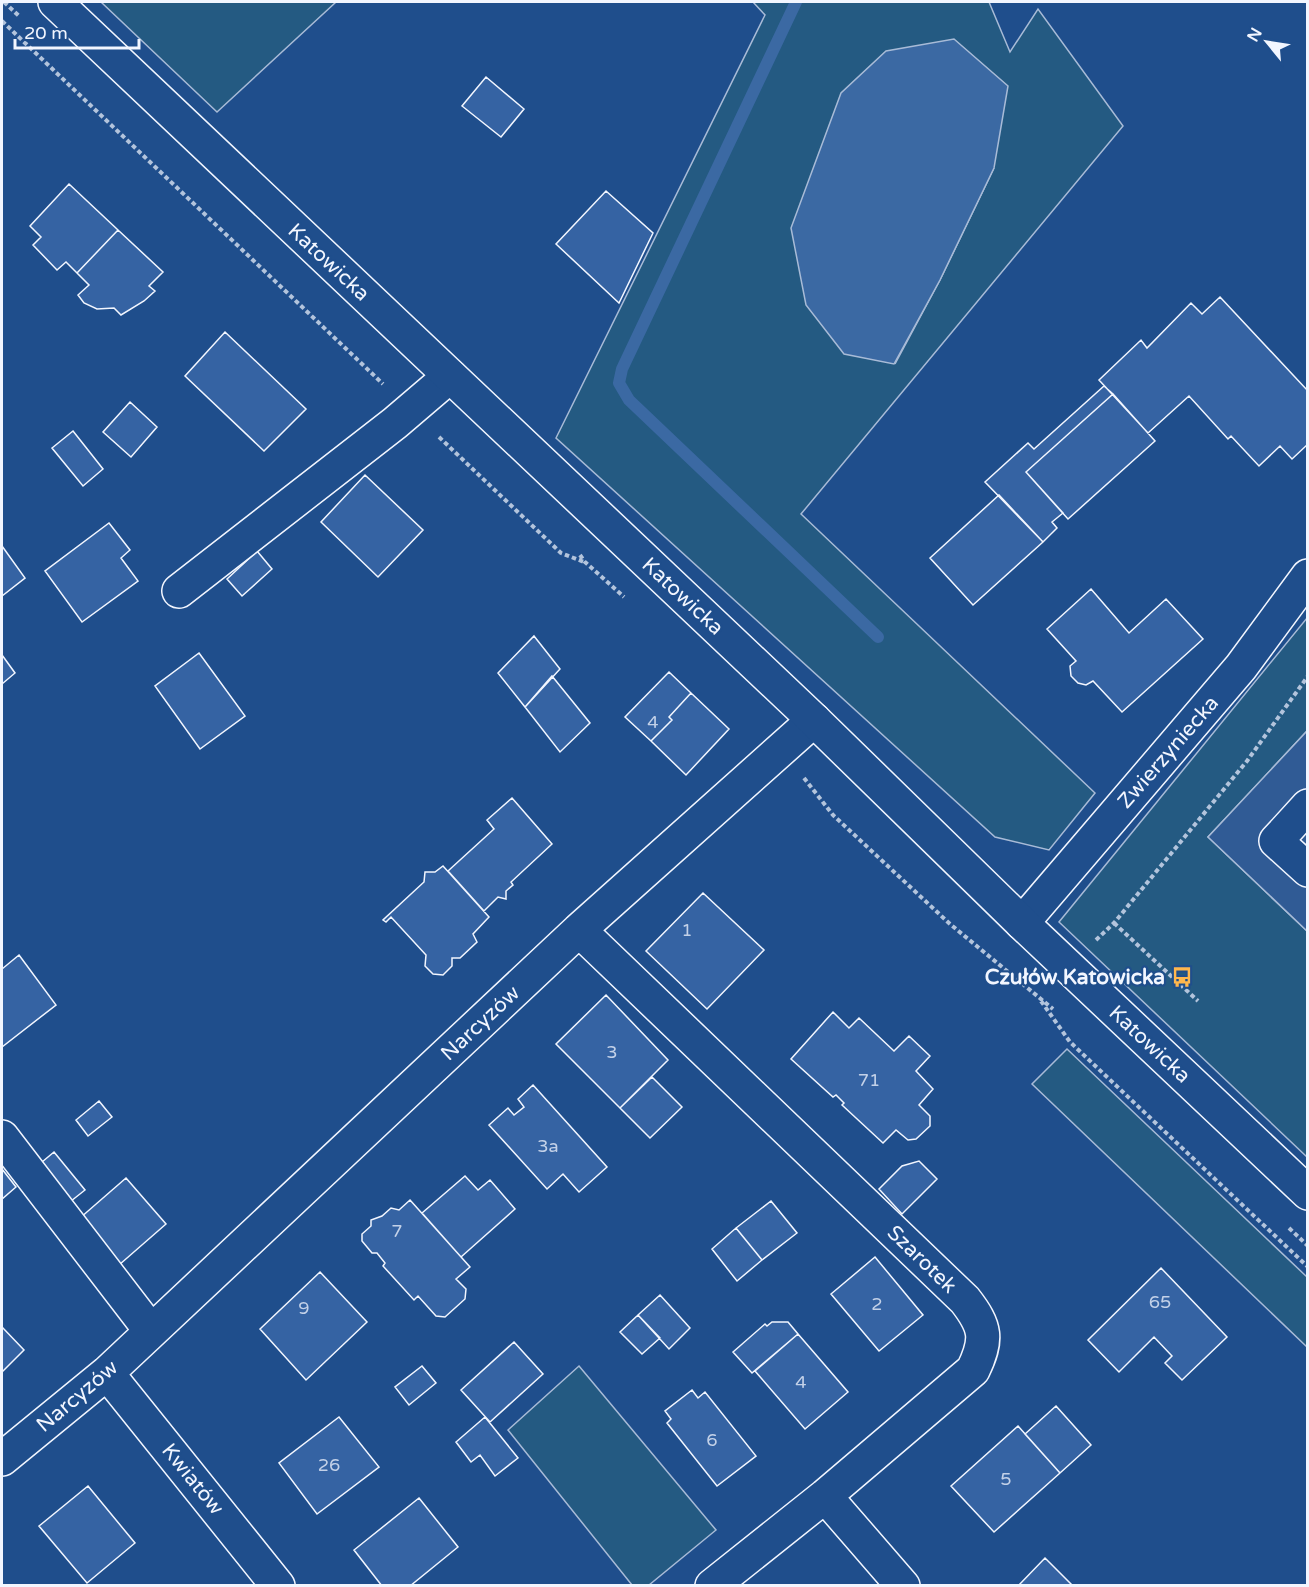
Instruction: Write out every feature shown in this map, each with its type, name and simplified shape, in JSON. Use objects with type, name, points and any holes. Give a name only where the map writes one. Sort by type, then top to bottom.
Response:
[{"type":"street","name":"Katowicka","points":[[55,2],[814,720],[1022,923],[1308,1193]]},
{"type":"street","points":[[179,591],[450,376]]},
{"type":"street","name":"Zwierzyniecka","points":[[1022,923],[1241,667],[1308,576]]},
{"type":"street","name":"Narcyzów","points":[[2,1458],[107,1373],[579,930],[814,720]]},
{"type":"street","points":[[1308,806],[1276,841],[1308,870]]},
{"type":"street","name":"Szarotek","points":[[579,930],[957,1291],[978,1317],[984,1335],[982,1352],[973,1370],[825,1496],[712,1586]]},
{"type":"street","points":[[2,1137],[151,1331]]},
{"type":"street","name":"Kwiatów","points":[[107,1373],[278,1586]]},
{"type":"street","points":[[825,1496],[903,1586]]},
{"type":"path","points":[[2,21],[561,553],[585,562],[629,602]]},
{"type":"path","points":[[1039,998],[1114,923],[1247,760],[1308,676]]},
{"type":"path","points":[[780,748],[833,815],[950,924],[1039,998],[1070,1042],[1308,1267]]},
{"type":"path","points":[[1114,923],[1198,1001]]},
{"type":"shaded area","points":[[101,2],[336,2],[217,112]]},
{"type":"shaded area","points":[[753,2],[989,2],[1010,52],[1038,9],[1123,126],[801,514],[1095,793],[1049,850],[995,837],[556,438],[765,15]],"holes":[[[994,168],[940,280],[895,364]]]},
{"type":"shaded area","points":[[954,39],[1008,86],[994,168],[940,280],[894,364],[844,354],[806,305],[791,228],[841,93],[886,51]]},
{"type":"shaded area","points":[[1307,618],[1307,731],[1208,837],[1307,931],[1307,1157],[1059,922]]},
{"type":"shaded area","points":[[1307,731],[1307,931],[1208,837]]},
{"type":"shaded area","points":[[1067,1049],[1307,1277],[1307,1347],[1032,1084]]},
{"type":"shaded area","points":[[579,1366],[716,1530],[649,1585],[632,1585],[508,1430]]},
{"type":"building","points":[[486,77],[524,109],[501,137],[462,106]]},
{"type":"building","points":[[69,184],[118,230],[77,273],[66,262],[57,270],[33,245],[41,237],[30,226]]},
{"type":"building","points":[[606,191],[653,233],[619,303],[556,244]]},
{"type":"building","points":[[118,230],[163,272],[149,286],[155,291],[144,301],[121,315],[114,308],[97,309],[84,303],[78,295],[89,285],[77,273]]},
{"type":"building","points":[[1220,297],[1308,391],[1308,444],[1292,459],[1280,446],[1259,466],[1231,436],[1228,439],[1189,396],[1148,433],[1099,380],[1141,340],[1147,348],[1191,303],[1202,314]]},
{"type":"building","points":[[225,332],[306,409],[264,451],[185,376]]},
{"type":"building","points":[[1104,386],[1113,394],[1026,472],[1063,513],[1052,522],[1057,528],[1043,542],[985,482],[1028,443],[1034,449]]},
{"type":"building","points":[[1113,394],[1155,441],[1068,519],[1026,472]]},
{"type":"building","points":[[130,402],[157,427],[131,457],[103,432]]},
{"type":"building","points":[[73,431],[103,469],[83,486],[52,448]]},
{"type":"building","points":[[365,475],[423,530],[378,577],[321,522]]},
{"type":"building","points":[[999,495],[1043,542],[973,605],[930,558]]},
{"type":"building","points":[[109,523],[130,550],[121,558],[138,581],[82,622],[45,571]]},
{"type":"building","points":[[2,546],[25,578],[2,596]]},
{"type":"building","points":[[257,551],[272,569],[242,596],[227,579]]},
{"type":"building","points":[[1091,589],[1129,633],[1166,599],[1203,639],[1122,712],[1093,681],[1086,685],[1078,683],[1071,676],[1070,666],[1076,661],[1047,629]]},
{"type":"building","points":[[534,636],[560,669],[525,707],[498,673]]},
{"type":"building","points":[[199,653],[245,716],[200,749],[155,686]]},
{"type":"building","points":[[2,655],[15,673],[2,684]]},
{"type":"building","points":[[669,672],[691,693],[669,717],[672,720],[651,741],[625,717]]},
{"type":"building","points":[[552,676],[590,723],[560,752],[525,707]]},
{"type":"building","points":[[691,693],[729,729],[686,775],[651,741],[672,720],[669,717]]},
{"type":"building","points":[[512,798],[552,844],[511,882],[513,885],[506,891],[506,899],[498,897],[484,911],[448,871],[494,829],[487,820]]},
{"type":"building","points":[[443,866],[489,917],[473,934],[477,942],[460,958],[452,958],[452,966],[443,975],[433,974],[425,966],[426,955],[391,917],[386,922],[383,920],[424,882],[425,872],[435,872]]},
{"type":"building","points":[[703,893],[764,950],[707,1009],[646,951]]},
{"type":"building","points":[[19,955],[56,1005],[2,1047],[2,969]]},
{"type":"building","points":[[606,995],[668,1060],[620,1108],[556,1044]]},
{"type":"building","points":[[833,1012],[849,1028],[859,1018],[894,1051],[909,1036],[930,1056],[916,1071],[933,1089],[919,1105],[930,1116],[930,1126],[916,1139],[908,1140],[896,1130],[883,1143],[842,1105],[844,1103],[836,1095],[833,1097],[791,1059]]},
{"type":"building","points":[[652,1077],[682,1107],[650,1138],[620,1108]]},
{"type":"building","points":[[533,1085],[607,1167],[579,1192],[563,1174],[547,1189],[489,1125],[508,1108],[514,1115],[524,1107],[518,1099]]},
{"type":"building","points":[[99,1101],[112,1117],[88,1136],[76,1120]]},
{"type":"building","points":[[54,1152],[85,1190],[66,1205],[36,1167]]},
{"type":"building","points":[[919,1161],[937,1179],[902,1214],[879,1189],[902,1166]]},
{"type":"building","points":[[2,1169],[16,1187],[2,1199]]},
{"type":"building","points":[[465,1176],[478,1190],[490,1180],[515,1209],[461,1257],[422,1213]]},
{"type":"building","points":[[126,1178],[166,1224],[119,1265],[80,1218]]},
{"type":"building","points":[[410,1200],[470,1267],[456,1279],[466,1289],[465,1299],[445,1317],[436,1316],[418,1296],[414,1300],[383,1266],[385,1263],[377,1253],[372,1253],[362,1241],[362,1234],[371,1226],[371,1220],[382,1216],[391,1208],[399,1210]]},
{"type":"building","points":[[771,1201],[797,1233],[762,1260],[736,1228]]},
{"type":"building","points":[[736,1228],[762,1260],[737,1281],[712,1249]]},
{"type":"building","points":[[875,1257],[923,1315],[879,1351],[831,1294]]},
{"type":"building","points":[[1161,1268],[1227,1337],[1182,1380],[1165,1363],[1172,1356],[1154,1337],[1119,1372],[1088,1340]]},
{"type":"building","points":[[320,1272],[367,1322],[306,1380],[260,1329]]},
{"type":"building","points":[[660,1295],[690,1328],[669,1349],[638,1315]]},
{"type":"building","points":[[638,1315],[660,1338],[642,1354],[620,1332]]},
{"type":"building","points":[[772,1322],[788,1322],[798,1334],[752,1373],[733,1352],[765,1324],[767,1326]]},
{"type":"building","points":[[2,1327],[24,1350],[2,1372]]},
{"type":"building","points":[[798,1334],[848,1392],[805,1429],[755,1371]]},
{"type":"building","points":[[514,1342],[543,1374],[490,1422],[461,1390]]},
{"type":"building","points":[[422,1366],[436,1383],[409,1405],[395,1387]]},
{"type":"building","points":[[692,1390],[698,1398],[705,1392],[756,1456],[717,1486],[667,1423],[671,1419],[665,1411]]},
{"type":"building","points":[[1056,1406],[1091,1445],[1060,1473],[1025,1434]]},
{"type":"building","points":[[339,1417],[379,1467],[317,1514],[279,1463]]},
{"type":"building","points":[[485,1417],[518,1458],[495,1476],[480,1455],[471,1462],[456,1442]]},
{"type":"building","points":[[1018,1426],[1060,1473],[994,1532],[951,1486]]},
{"type":"building","points":[[88,1486],[135,1543],[87,1583],[39,1526]]},
{"type":"building","points":[[419,1498],[458,1547],[410,1586],[382,1586],[354,1550]]},
{"type":"building","points":[[1045,1558],[1073,1586],[1018,1586]]},
{"type":"waterway","points":[[796,2],[622,369],[619,383],[629,400],[878,637]]},
{"type":"place","name":"Czułów Katowicka","points":[[1182,977]]}]
